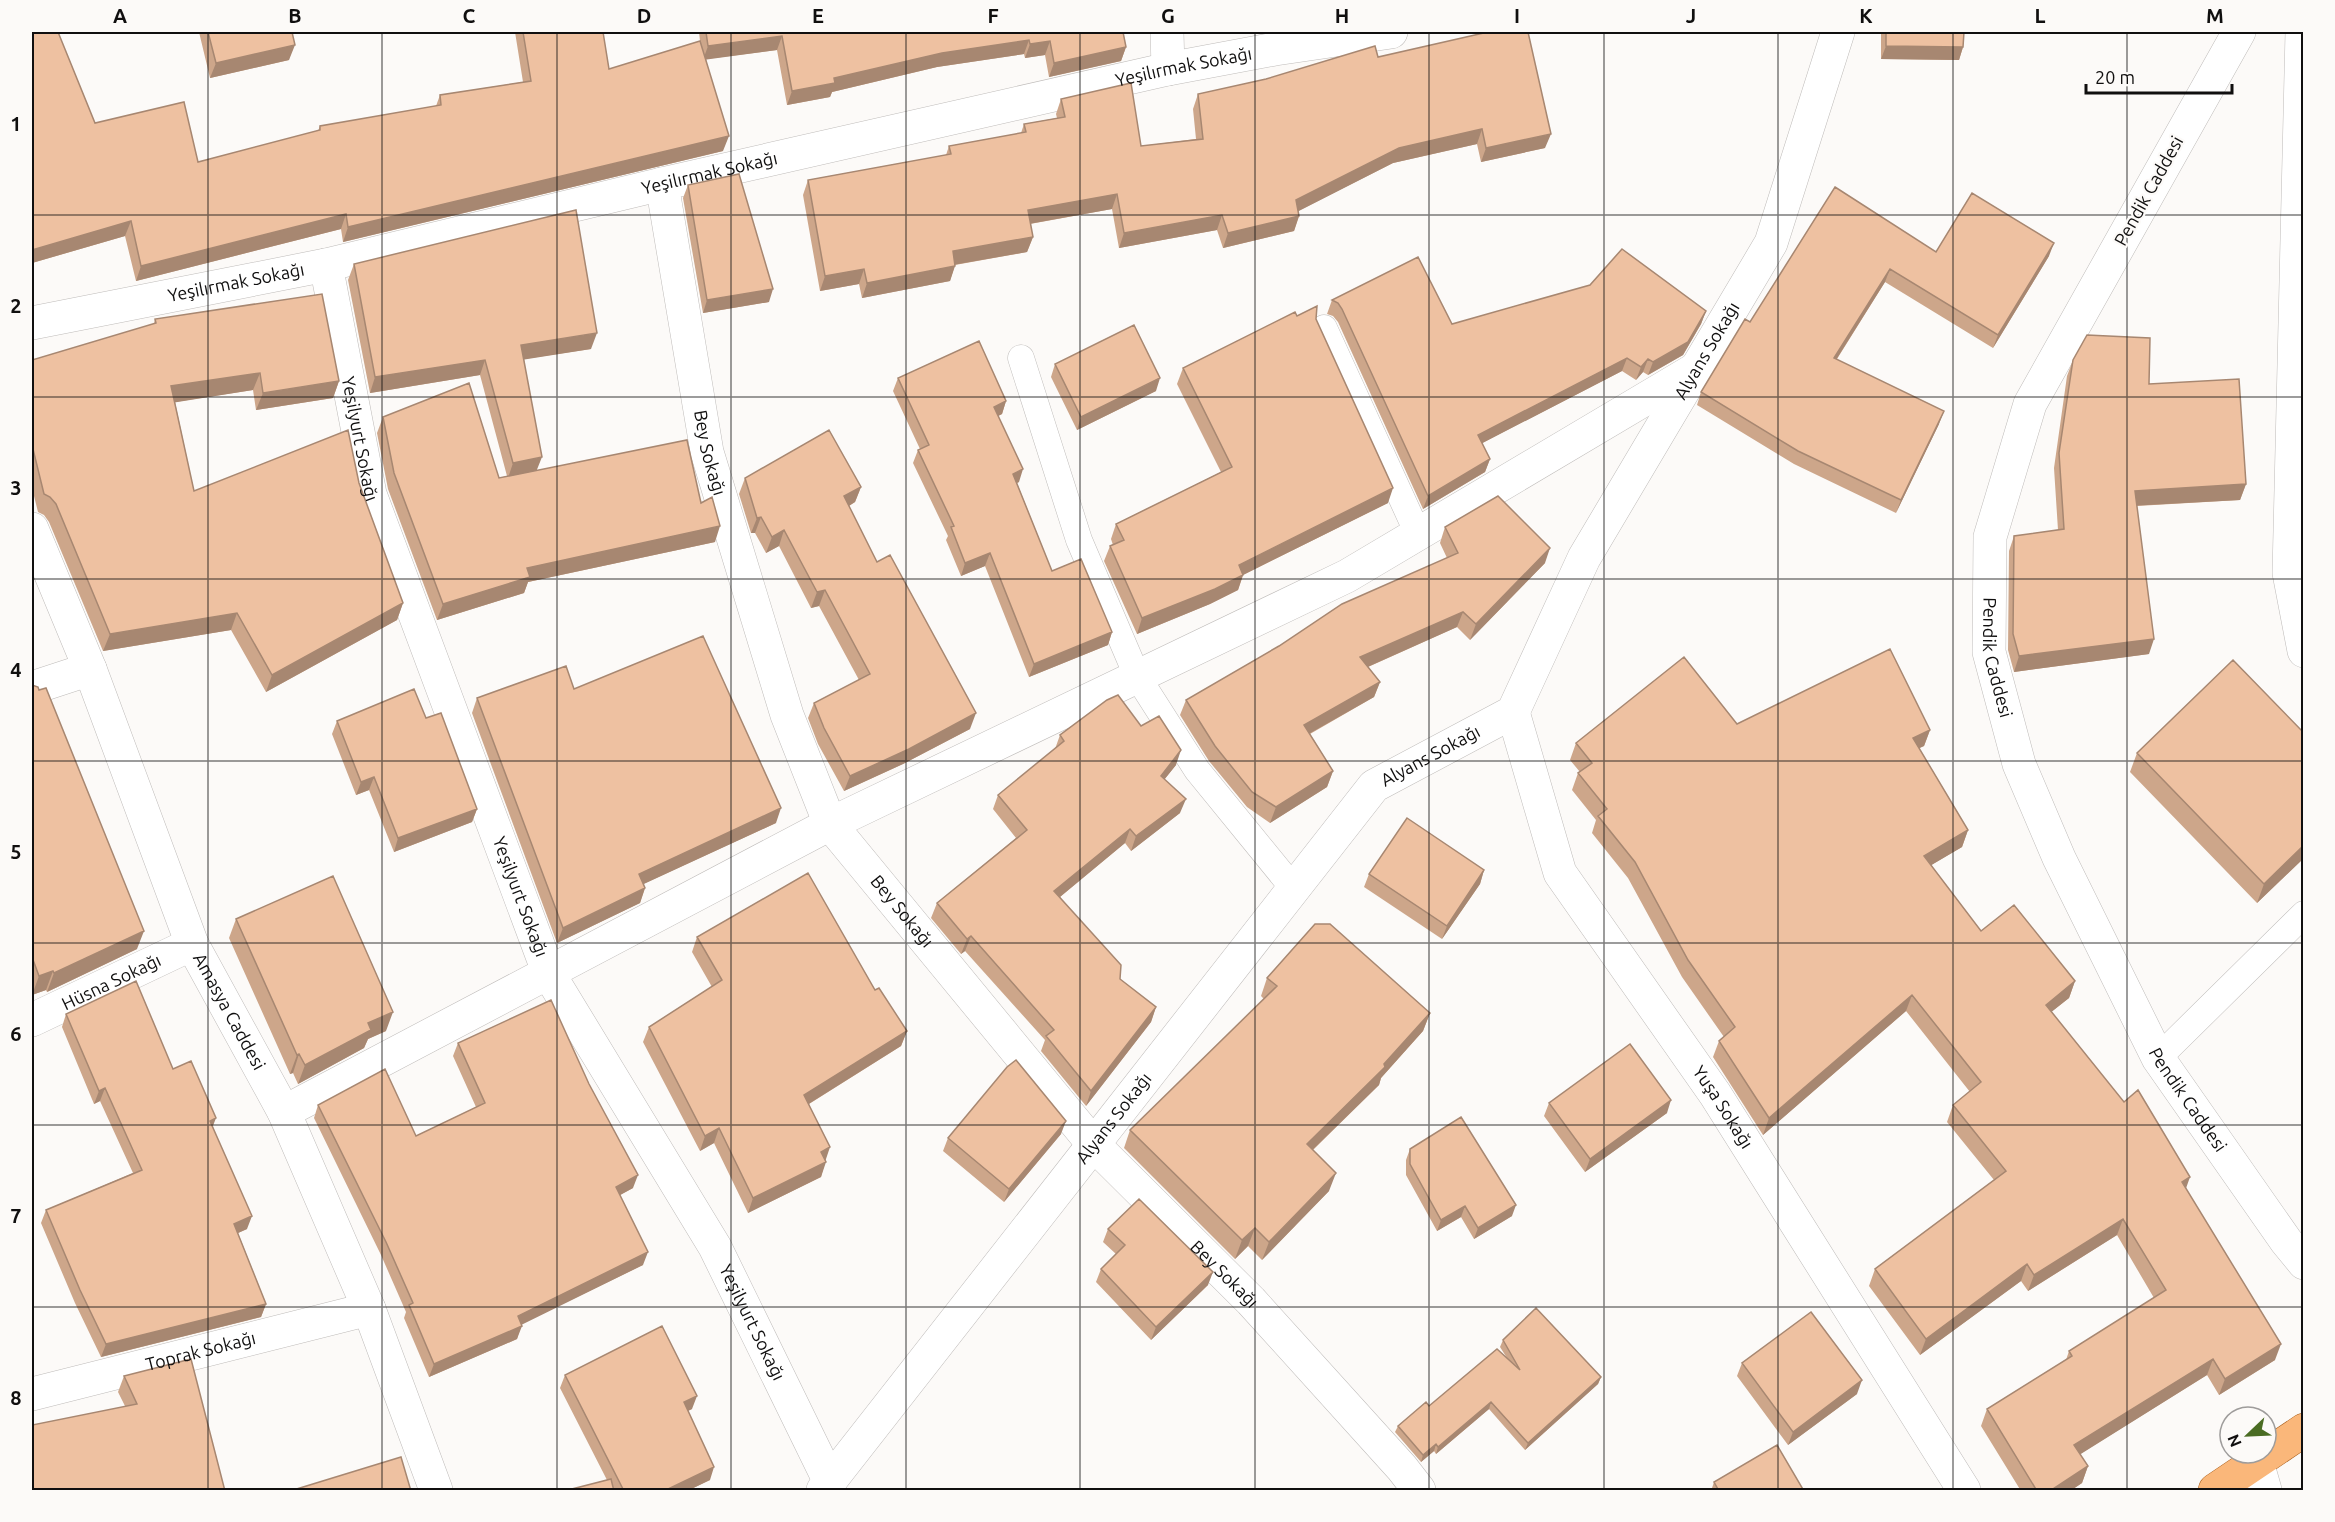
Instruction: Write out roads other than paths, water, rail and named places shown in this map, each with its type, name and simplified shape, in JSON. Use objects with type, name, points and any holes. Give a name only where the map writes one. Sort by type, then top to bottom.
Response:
[{"type":"main road","points":[[2215,1491],[2261,1476],[2304,1430]]},
{"type":"street","points":[[1167,32],[1168,69]]},
{"type":"street","name":"Yeşilırmak Sokağı","points":[[32,323],[326,265],[662,184],[1168,69],[1275,49],[1391,32]]},
{"type":"street","name":"Alyans Sokağı","points":[[831,1488],[1094,1144],[1374,786],[1513,712],[1584,558],[1771,243],[1838,32]]},
{"type":"street","name":"Pendik Caddesi","points":[[2239,32],[2030,404],[1990,537],[1989,652],[2019,764],[2059,858],[2158,1058],[2286,1241],[2304,1263]]},
{"type":"street","points":[[2302,32],[2289,573],[2304,651]]},
{"type":"street","name":"Bey Sokağı","points":[[662,184],[707,452],[787,715],[830,824],[1094,1144],[1251,1301],[1402,1468],[1419,1491]]},
{"type":"street","name":"Yeşilyurt Sokağı","points":[[326,265],[370,494],[549,974],[715,1247],[831,1488]]},
{"type":"street","points":[[284,1112],[830,824],[1347,576],[1698,367]]},
{"type":"street","name":"Amasya Caddesi","points":[[32,529],[90,669],[192,944],[284,1112],[369,1309],[436,1491]]},
{"type":"street","points":[[32,688],[90,669]]},
{"type":"street","name":"Yuşa Sokağı","points":[[1513,712],[1560,873],[1715,1094],[1964,1491]]},
{"type":"street","name":"Hüsna Sokağı","points":[[32,1020],[192,944]]},
{"type":"street","name":"Toprak Sokağı","points":[[32,1394],[369,1309]]},
{"type":"lane","points":[[1324,328],[1418,534]]},
{"type":"lane","points":[[1022,358],[1078,540],[1137,676],[1197,770],[1293,889]]},
{"type":"lane","points":[[2158,1058],[2304,914]]}]
